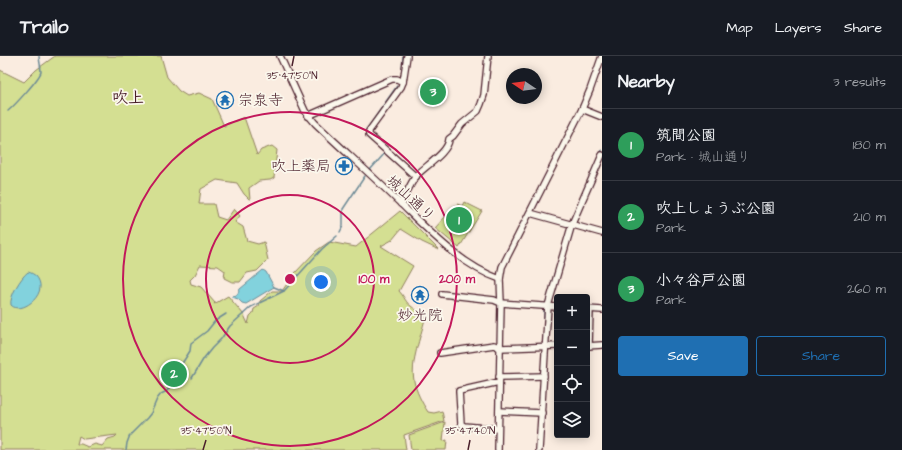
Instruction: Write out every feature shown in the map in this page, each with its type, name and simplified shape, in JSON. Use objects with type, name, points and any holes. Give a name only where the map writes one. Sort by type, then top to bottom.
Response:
[{"type":"street","name":"城山通り","points":[[280,56],[294,89],[308,116],[434,236],[458,255],[491,276],[500,279]]},
{"type":"street","points":[[406,56],[401,87],[369,131],[369,135],[416,177]]},
{"type":"street","points":[[401,204],[416,177],[441,153],[449,142],[449,139],[462,124],[478,111],[484,95],[488,56]]},
{"type":"street","points":[[498,450],[501,303],[500,279],[502,267],[582,109],[602,56]]},
{"type":"street","points":[[308,116],[392,79],[397,79],[403,82]]},
{"type":"street","points":[[582,109],[602,117]]},
{"type":"street","points":[[539,450],[548,306],[572,224],[602,155]]},
{"type":"street","points":[[530,213],[602,233]]},
{"type":"street","points":[[442,294],[494,300],[501,303],[554,307]]},
{"type":"street","points":[[590,309],[602,310]]},
{"type":"street","points":[[440,353],[494,345],[500,348],[554,346]]},
{"type":"street","points":[[590,346],[602,345]]},
{"type":"street","points":[[498,429],[464,426],[461,424],[459,391],[499,380],[544,376]]},
{"type":"street","points":[[499,411],[542,413]]},
{"type":"green space","points":[[55,56],[161,56],[167,77],[179,91],[187,96],[199,93],[212,99],[224,126],[244,117],[257,155],[261,150],[272,146],[277,150],[274,178],[259,181],[249,188],[250,200],[237,183],[217,180],[201,189],[199,204],[214,204],[217,217],[226,220],[234,209],[240,216],[235,222],[243,227],[247,241],[258,244],[264,242],[268,260],[257,271],[247,273],[240,282],[232,282],[224,278],[225,271],[218,266],[200,265],[195,275],[190,280],[191,284],[201,287],[215,303],[214,304],[228,296],[244,315],[248,324],[250,316],[254,309],[259,306],[260,301],[272,291],[282,291],[294,274],[316,251],[329,242],[356,247],[400,211],[439,250],[422,242],[401,229],[392,240],[381,246],[413,266],[399,291],[408,303],[425,319],[413,366],[414,381],[416,389],[428,412],[434,413],[442,411],[444,421],[404,435],[406,450],[0,450],[0,70],[24,82],[36,70]],"holes":[[[117,435],[108,439],[102,446],[95,444],[88,447],[77,444],[79,436],[84,439]]]},
{"type":"green space","points":[[464,202],[482,211],[459,248],[435,228],[457,204],[462,206]]},
{"type":"green space","points":[[445,422],[443,441],[447,440],[446,450],[411,450],[409,435]]},
{"type":"water","points":[[263,270],[266,272],[274,287],[246,304],[232,297],[237,295],[240,289]]},
{"type":"water","points":[[28,272],[36,276],[40,283],[40,289],[33,301],[21,308],[16,308],[11,305],[12,297],[19,283]]},
{"type":"waterway","points":[[8,111],[26,92],[41,72],[39,56]]},
{"type":"waterway","points":[[402,70],[403,56]]},
{"type":"waterway","points":[[366,130],[397,86]]},
{"type":"waterway","points":[[367,137],[385,153],[370,170]]},
{"type":"waterway","points":[[340,232],[343,226],[343,209],[365,176]]},
{"type":"waterway","points":[[192,378],[204,358],[221,339],[230,326],[251,307],[284,291],[322,249],[337,236]]},
{"type":"waterway","points":[[546,302],[555,272]]},
{"type":"waterway","points":[[274,287],[284,291]]},
{"type":"waterway","points":[[544,310],[544,329]]},
{"type":"waterway","points":[[126,450],[130,435],[147,418],[151,413],[157,399],[161,394],[167,391],[171,385],[174,372],[181,365],[190,351],[191,343],[207,331],[215,321],[226,314]]},
{"type":"place","name":"小々谷戸公園","points":[[433,92]]},
{"type":"place","name":"宗泉寺","points":[[225,100]]},
{"type":"place","name":"吹上薬局","points":[[344,166]]},
{"type":"place","name":"筑間公園","points":[[459,220]]},
{"type":"place","name":"妙光院","points":[[420,295]]},
{"type":"place","name":"吹上しょうぶ公園","points":[[174,374]]},
{"type":"district","name":"吹上","points":[[128,97]]}]
